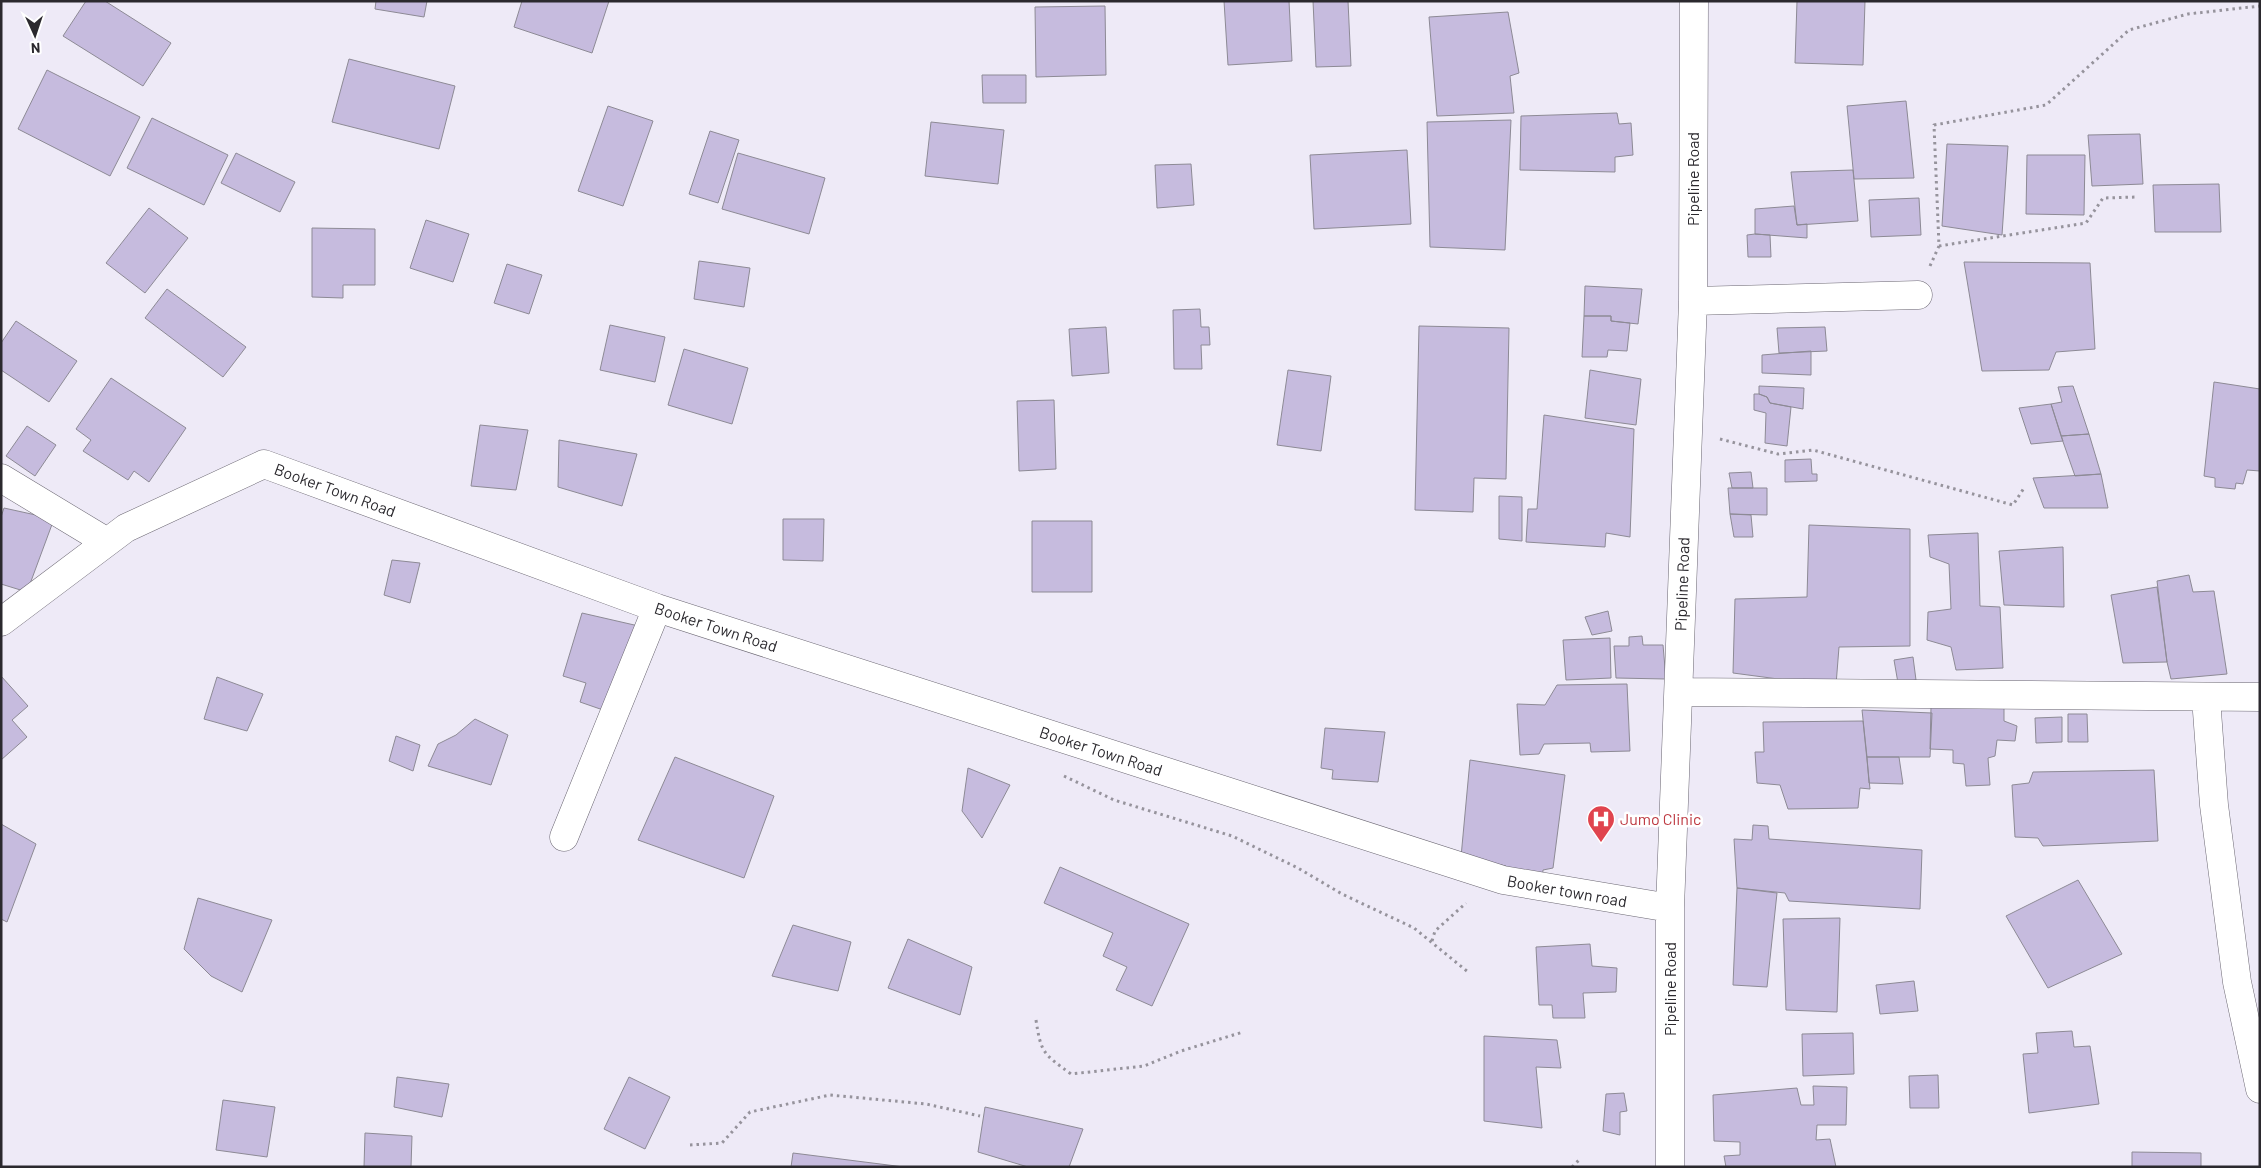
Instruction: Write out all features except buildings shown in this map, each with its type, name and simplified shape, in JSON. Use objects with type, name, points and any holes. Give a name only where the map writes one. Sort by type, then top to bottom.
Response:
[{"type":"street","name":"Pipeline Road","points":[[1670,1167],[1670,908],[1693,301],[1694,1]]},
{"type":"street","points":[[1693,301],[1918,295]]},
{"type":"street","name":"Booker Town Road","points":[[1,622],[126,528],[264,464],[657,608],[1466,868]]},
{"type":"street","points":[[1,478],[107,542]]},
{"type":"street","points":[[564,837],[657,608]]},
{"type":"street","points":[[1679,692],[2260,697]]},
{"type":"street","points":[[2206,698],[2214,805],[2237,982],[2260,1090]]},
{"type":"street","name":"Booker town road","points":[[1466,868],[1503,880],[1670,908]]},
{"type":"path","points":[[1918,295],[1939,246],[1934,125],[2046,104],[2129,30],[2188,14],[2260,6]]},
{"type":"path","points":[[1939,246],[2086,223],[2103,198],[2138,197]]},
{"type":"path","points":[[1688,431],[1778,454],[1813,450],[2013,505],[2024,488]]},
{"type":"path","points":[[1056,774],[1114,800],[1232,836],[1290,864],[1342,894],[1414,928],[1468,972]]},
{"type":"path","points":[[1036,1020],[1039,1044],[1045,1055],[1071,1074],[1144,1066],[1180,1051],[1243,1032]]},
{"type":"path","points":[[690,1145],[722,1144],[750,1112],[830,1095],[926,1104],[980,1116]]},
{"type":"path","points":[[1572,1167],[1581,1158]]},
{"type":"place","name":"Jumo Clinic","points":[[1601,843]]}]
